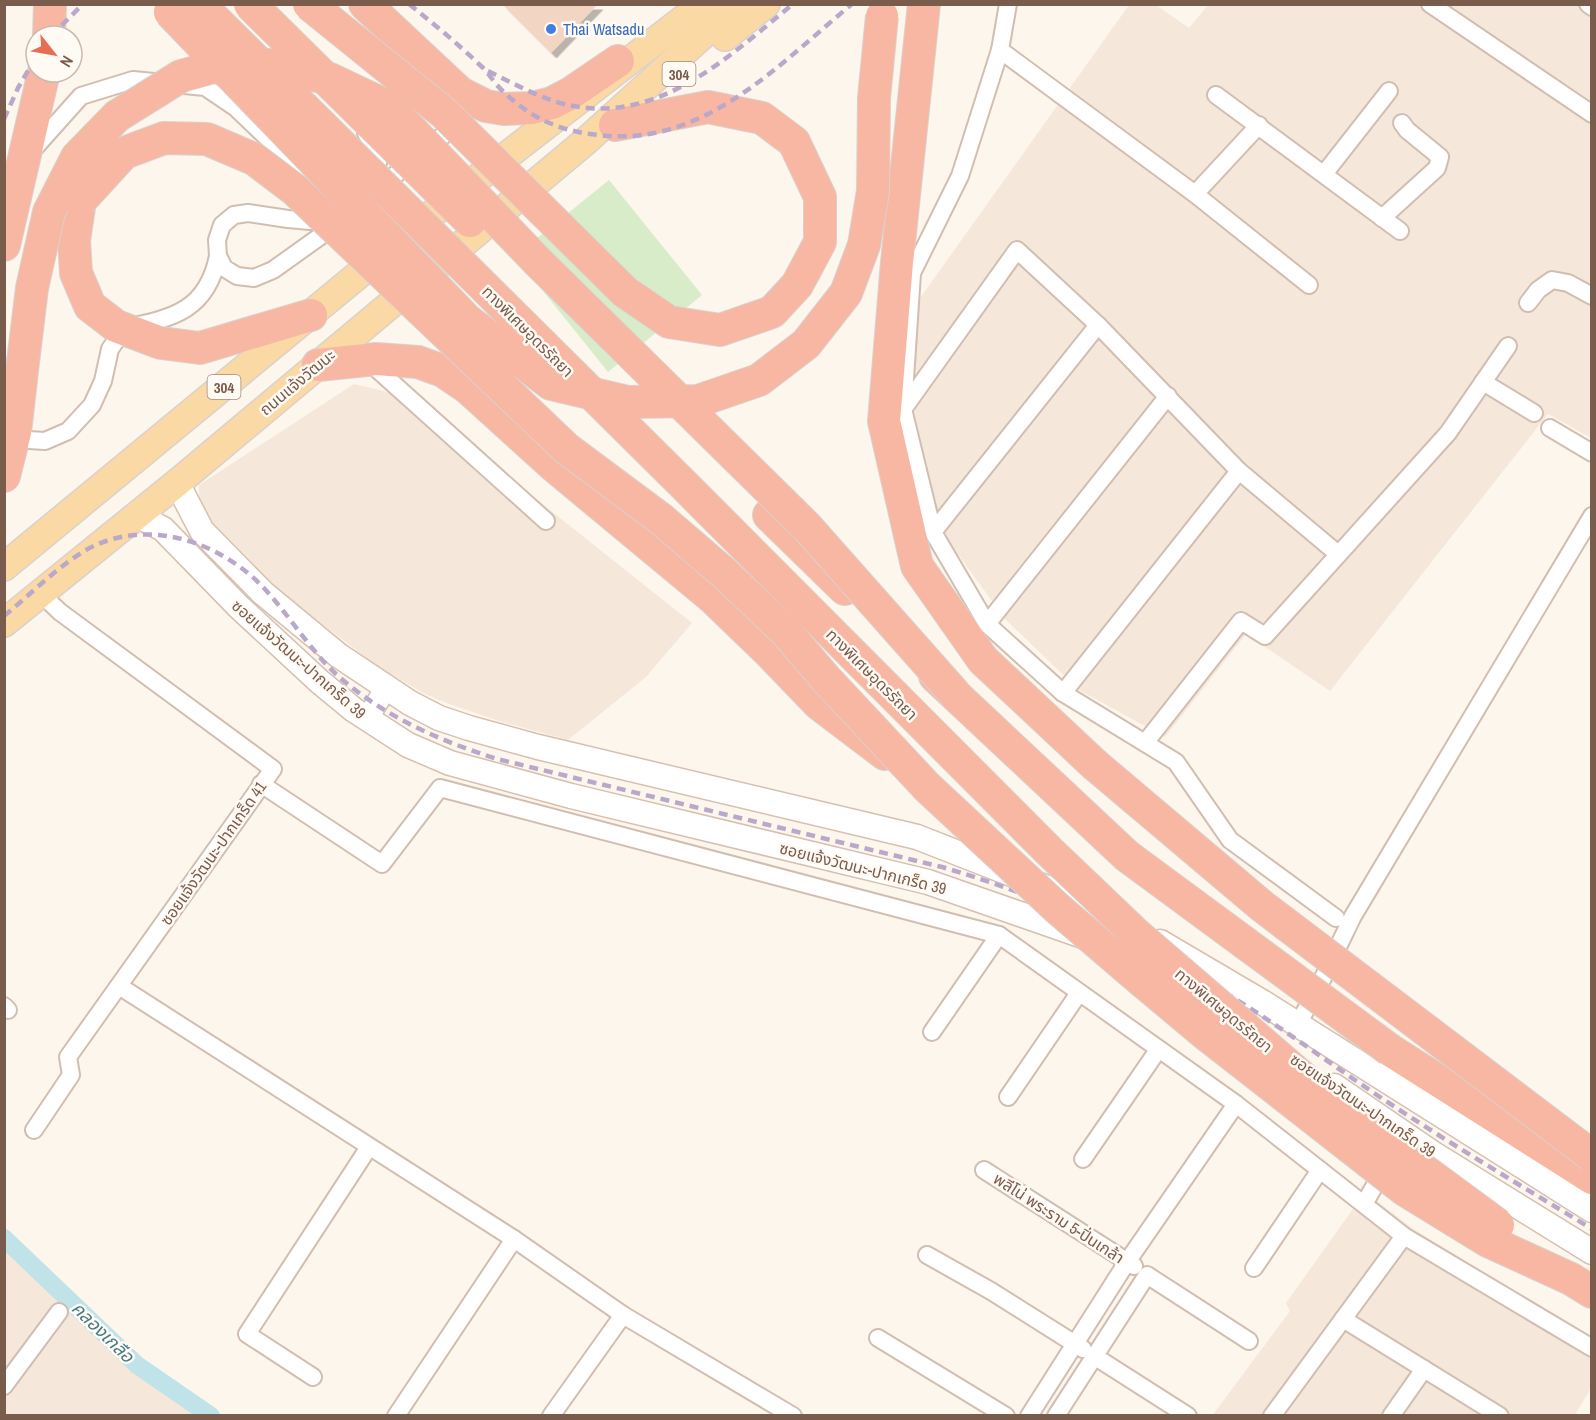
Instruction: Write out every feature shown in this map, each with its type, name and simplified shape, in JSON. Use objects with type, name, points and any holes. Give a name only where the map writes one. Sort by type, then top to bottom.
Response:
[{"type":"highway","points":[[49,24],[50,4]]},
{"type":"highway","points":[[250,4],[769,515],[1127,856],[1408,1063],[1592,1178]]},
{"type":"highway","points":[[309,4],[444,113],[625,292],[669,322],[720,330],[772,312],[797,285],[820,242],[820,197],[794,142],[762,118],[708,107],[615,125]]},
{"type":"highway","points":[[365,4],[460,93],[486,106],[504,109],[532,108],[552,103],[618,61]]},
{"type":"highway","points":[[924,4],[897,262],[884,421],[917,566],[983,660],[1094,764],[1262,906],[1592,1156]]},
{"type":"highway","points":[[177,7],[467,320],[551,384],[628,402],[698,401],[759,380],[806,344],[846,293],[864,245],[873,191],[874,98],[883,10]]},
{"type":"highway","name":"ทางพิเศษอุดรรัถยา","points":[[177,7],[683,484],[1049,851],[1135,933],[1331,1102],[1581,1286]]},
{"type":"highway","points":[[4,476],[15,432],[32,288],[49,212],[77,157],[117,116],[181,76],[224,64],[270,65],[330,79],[389,107],[537,261],[807,527],[955,694]]},
{"type":"highway","points":[[4,245],[41,84]]},
{"type":"highway","points":[[311,315],[200,348],[161,343],[116,326],[90,306],[76,273],[74,240],[80,201],[124,153],[164,138],[207,139],[254,159],[294,190],[567,449],[661,519],[725,574],[786,632],[826,679],[927,787],[1058,908],[1158,995],[1405,1190],[1488,1241],[1581,1286]]},
{"type":"highway","points":[[318,364],[366,359],[418,362],[443,371],[468,388],[554,466],[713,598],[819,704],[927,787]]},
{"type":"main road","name":"304","points":[[4,567],[443,205],[584,96],[672,4]]},
{"type":"main road","points":[[584,96],[703,4]]},
{"type":"main road","name":"ถนนแจ้งวัฒนะ","points":[[4,623],[177,483],[587,140],[737,4]]},
{"type":"main road","name":"ถนนแจ้งวัฒนะ","points":[[587,140],[615,125],[766,4]]},
{"type":"main road","name":"ซอยแจ้งวัฒนะ-ปากเกร็ด 39","points":[[177,483],[202,531],[263,593],[338,655],[410,703],[439,718],[500,737],[917,837],[1112,913],[1262,1002],[1592,1210]]},
{"type":"main road","name":"ซอยแจ้งวัฒนะ-ปากเกร็ด 39","points":[[137,515],[163,529],[239,607],[320,682],[367,719],[408,745],[450,763],[571,796],[928,882],[1114,946],[1246,1027],[1404,1133],[1592,1251]]},
{"type":"street","points":[[236,4],[366,134],[397,173],[443,205]]},
{"type":"street","points":[[1008,4],[1000,50],[960,176],[912,273],[903,409],[933,532],[987,624],[1063,693],[1176,762],[1230,840],[1336,918]]},
{"type":"street","points":[[1430,4],[1592,114]]},
{"type":"street","points":[[1000,50],[1195,194],[1309,285]]},
{"type":"street","points":[[25,159],[81,96],[134,80],[205,87],[236,108],[314,182],[345,198],[365,190],[376,177],[384,157]]},
{"type":"street","points":[[1324,174],[1389,91]]},
{"type":"street","points":[[218,256],[224,268],[237,276],[254,278],[273,270],[350,212],[459,121],[464,105],[460,93]]},
{"type":"street","points":[[1216,95],[1400,231]]},
{"type":"street","points":[[1382,218],[1440,163],[1440,157],[1407,130],[1402,123]]},
{"type":"street","points":[[1195,194],[1259,126]]},
{"type":"street","points":[[15,432],[29,440],[45,441],[68,431],[92,405],[103,381],[110,349],[125,328],[151,323],[181,312],[204,294],[214,275],[218,256],[217,240],[222,225],[234,215],[248,213],[310,221],[350,212]]},
{"type":"street","points":[[903,409],[1017,250],[1098,325],[1239,471],[1338,554]]},
{"type":"street","points":[[1528,303],[1538,290],[1552,280],[1568,283],[1592,296]]},
{"type":"street","points":[[933,532],[1098,325]]},
{"type":"street","points":[[1145,743],[1241,621],[1265,636],[1448,433],[1508,346]]},
{"type":"street","points":[[366,359],[546,521]]},
{"type":"street","points":[[1483,382],[1534,413]]},
{"type":"street","points":[[987,624],[1168,396]]},
{"type":"street","points":[[1550,428],[1592,453]]},
{"type":"street","points":[[1063,693],[1239,471]]},
{"type":"street","points":[[1297,1026],[1353,916],[1592,516]]},
{"type":"street","name":"ซอยแจ้งวัฒนะ-ปากเกร็ด 41","points":[[34,1130],[71,1075],[68,1057],[273,768],[60,612],[40,593]]},
{"type":"street","points":[[367,719],[386,687]]},
{"type":"street","points":[[261,784],[382,864],[440,788],[999,935],[1236,1104],[1404,1236],[1592,1348]]},
{"type":"street","points":[[932,1032],[999,935]]},
{"type":"street","points":[[119,986],[514,1239],[623,1315],[793,1416]]},
{"type":"street","points":[[1008,1097],[1079,993]]},
{"type":"street","points":[[1083,1159],[1158,1050]]},
{"type":"street","points":[[1029,1416],[1084,1349],[1236,1104]]},
{"type":"street","points":[[1364,1204],[1404,1133]]},
{"type":"street","points":[[312,1377],[247,1334],[369,1147]]},
{"type":"street","name":"พลีโน่ พระราม 5-ปิ่นเกล้า","points":[[984,1170],[1250,1341]]},
{"type":"street","points":[[1254,1268],[1320,1170]]},
{"type":"street","points":[[1272,1416],[1404,1236]]},
{"type":"street","points":[[396,1416],[514,1239]]},
{"type":"street","points":[[927,1255],[991,1291],[1188,1416]]},
{"type":"street","points":[[1056,1416],[1084,1349],[1136,1267]]},
{"type":"street","points":[[4,1386],[59,1311]]},
{"type":"street","points":[[551,1416],[623,1315]]},
{"type":"street","points":[[1343,1319],[1500,1416]]},
{"type":"street","points":[[878,1338],[1006,1416]]},
{"type":"street","points":[[1391,1416],[1425,1369]]},
{"type":"shaded area","points":[[1129,5],[1156,5],[1189,28],[1208,5],[1591,5],[1591,438],[1548,414],[1330,691],[1246,634],[1165,737],[1079,690],[1006,620],[943,534],[914,417],[918,301]]},
{"type":"shaded area","points":[[354,384],[408,397],[692,623],[646,677],[568,740],[449,704],[425,694],[377,666],[300,607],[245,560],[208,520],[199,502],[199,485]]},
{"type":"shaded area","points":[[1365,1192],[1412,1228],[1591,1339],[1591,1388],[1575,1415],[1212,1416],[1290,1311],[1286,1303]]},
{"type":"shaded area","points":[[5,1241],[209,1415],[5,1415]]},
{"type":"green space","points":[[609,180],[702,295],[608,372],[515,256]]},
{"type":"building","name":"Thai Watsadu","points":[[502,4],[598,4],[551,53]]},
{"type":"waterway","name":"คลองเกลือ","points":[[4,1238],[137,1365],[211,1416]]},
{"type":"railway","points":[[63,24],[83,4]]},
{"type":"railway","points":[[409,4],[464,50],[504,92],[538,118],[581,133],[637,136],[672,129],[705,115],[737,97],[767,76],[852,4]]},
{"type":"railway","points":[[488,71],[535,94],[564,104],[598,109],[629,106],[659,97],[688,83],[742,46],[793,4]]},
{"type":"railway","points":[[4,119],[24,78]]},
{"type":"railway","points":[[4,616],[65,564],[86,550],[109,540],[132,535],[155,535],[179,538],[201,545],[243,569],[261,585],[337,675],[373,703],[413,726],[497,759],[942,867],[1050,904],[1152,951],[1219,989],[1370,1091],[1592,1229]]},
{"type":"place","name":"Thai Watsadu","points":[[551,29]]}]
